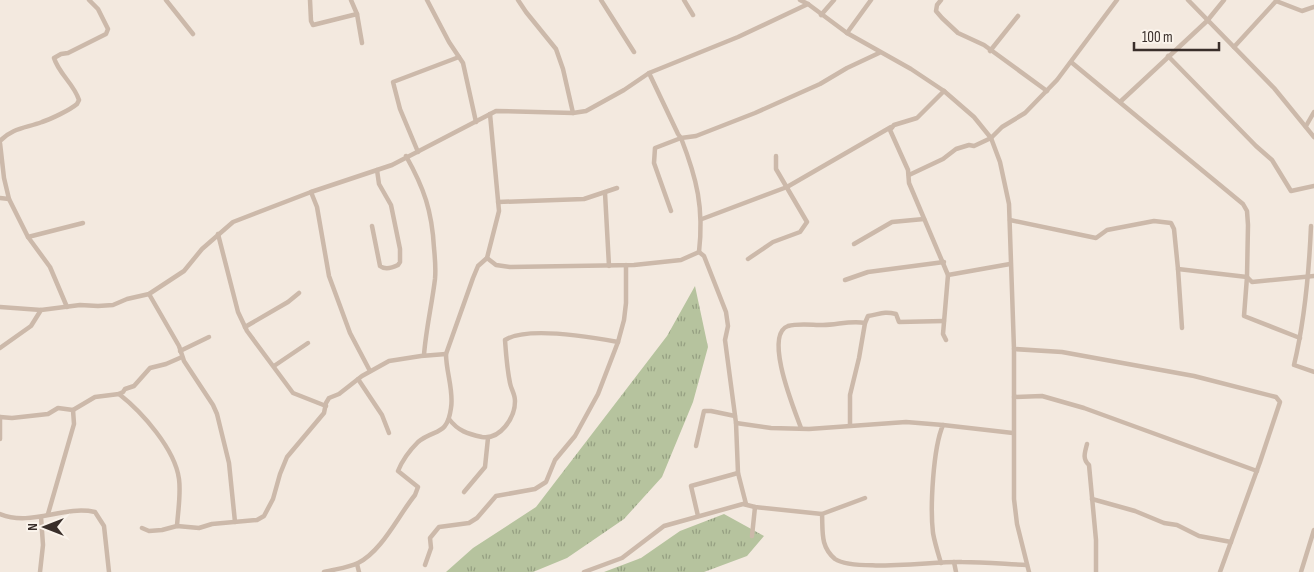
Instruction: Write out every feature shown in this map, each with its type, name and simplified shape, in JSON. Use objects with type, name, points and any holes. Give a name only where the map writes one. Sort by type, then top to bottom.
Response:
[{"type":"street","points":[[67,307],[50,267],[28,237],[9,198],[4,178],[0,142],[14,130],[44,122],[77,104],[79,100],[77,94],[54,58],[61,54],[68,54],[106,34],[108,29],[98,9],[89,0]]},
{"type":"street","points":[[166,0],[193,34]]},
{"type":"street","points":[[310,0],[311,21],[313,25],[357,14]]},
{"type":"street","points":[[351,0],[357,14],[362,43]]},
{"type":"street","points":[[427,0],[465,68],[476,122]]},
{"type":"street","points":[[518,0],[556,49],[563,69],[573,113]]},
{"type":"street","points":[[600,0],[634,52]]},
{"type":"street","points":[[684,0],[693,15]]},
{"type":"street","points":[[800,0],[847,34],[911,69],[944,91],[974,116],[991,138],[1000,162],[1010,220],[1014,349],[1014,499],[1029,572]]},
{"type":"street","points":[[821,16],[834,0]]},
{"type":"street","points":[[847,34],[871,0]]},
{"type":"street","points":[[940,0],[936,11],[958,32],[984,46],[1047,91]]},
{"type":"street","points":[[909,175],[943,159],[956,149],[974,146],[991,138],[1002,127],[1025,113],[1047,91],[1071,62],[1117,0]]},
{"type":"street","points":[[1188,0],[1274,88],[1314,137]]},
{"type":"street","points":[[1120,102],[1207,21],[1224,0]]},
{"type":"street","points":[[1234,47],[1276,0],[1302,11],[1314,7]]},
{"type":"street","points":[[0,307],[41,310],[80,305],[113,305],[127,299],[149,294],[184,271],[202,249],[233,222],[310,192],[392,164],[496,111],[573,113],[586,111],[624,90],[649,73],[738,37],[808,4]]},
{"type":"street","points":[[990,51],[1018,16]]},
{"type":"street","points":[[671,211],[654,162],[655,148],[681,138],[696,136],[764,109],[820,84],[847,68],[879,53]]},
{"type":"street","points":[[1168,56],[1272,160],[1291,190],[1314,186]]},
{"type":"street","points":[[418,152],[400,110],[393,82],[459,57]]},
{"type":"street","points":[[1071,62],[1243,204],[1247,211],[1247,277],[1244,316],[1300,338]]},
{"type":"street","points":[[649,73],[681,138],[695,176],[702,219],[699,252]]},
{"type":"street","points":[[702,219],[787,187],[891,127],[917,118],[944,91]]},
{"type":"street","points":[[1306,126],[1314,112]]},
{"type":"street","points":[[324,572],[357,564],[375,549],[415,495],[418,487],[398,471],[404,459],[419,442],[443,430],[449,419],[452,406],[446,354],[478,266],[487,258],[499,211],[490,114]]},
{"type":"street","points":[[891,127],[891,133],[909,175],[909,183],[948,275],[943,334],[946,340]]},
{"type":"street","points":[[406,156],[417,175],[433,224],[435,278],[424,355]]},
{"type":"street","points":[[748,259],[773,242],[800,232],[807,222],[776,169],[776,156]]},
{"type":"street","points":[[372,226],[380,266],[388,268],[398,265],[400,262],[400,249],[391,205],[379,184],[376,170]]},
{"type":"street","points":[[498,202],[584,200],[617,188]]},
{"type":"street","points":[[310,192],[317,207],[329,276],[350,333],[370,371]]},
{"type":"street","points":[[604,194],[609,266]]},
{"type":"street","points":[[0,198],[9,198]]},
{"type":"street","points":[[854,244],[892,222],[924,219]]},
{"type":"street","points":[[1010,220],[1096,238],[1106,230],[1154,221],[1170,223],[1174,229],[1182,328]]},
{"type":"street","points":[[28,237],[82,223]]},
{"type":"street","points":[[1311,226],[1311,276],[1294,365],[1314,372]]},
{"type":"street","points":[[218,234],[238,312],[245,327],[293,393],[326,406]]},
{"type":"street","points":[[487,258],[496,265],[510,267],[609,266],[680,260],[699,252]]},
{"type":"street","points":[[699,252],[704,256],[726,312],[728,326],[725,340],[736,423],[738,473],[746,504]]},
{"type":"street","points":[[846,280],[868,272],[944,262]]},
{"type":"street","points":[[948,275],[1010,264]]},
{"type":"street","points":[[425,565],[431,548],[430,538],[439,527],[469,523],[477,518],[496,496],[535,489],[546,482],[555,460],[575,436],[598,394],[618,342],[626,303],[626,265]]},
{"type":"street","points":[[1178,269],[1247,277],[1252,282],[1311,276]]},
{"type":"street","points":[[245,327],[288,302],[299,292]]},
{"type":"street","points":[[149,294],[179,346],[182,357],[217,414],[229,463],[235,522]]},
{"type":"street","points":[[0,348],[31,326],[41,310]]},
{"type":"street","points":[[850,426],[850,395],[860,358],[865,323],[868,316],[879,312],[896,314],[899,322],[906,323],[944,321]]},
{"type":"street","points":[[802,428],[780,362],[779,340],[782,330],[787,326],[806,324],[865,323]]},
{"type":"street","points":[[449,419],[456,428],[472,435],[488,438],[501,432],[509,422],[515,400],[510,383],[505,340],[511,336],[522,333],[581,336],[618,342]]},
{"type":"street","points":[[180,351],[209,337]]},
{"type":"street","points":[[274,366],[308,343]]},
{"type":"street","points":[[1014,349],[1062,352],[1194,376],[1276,397],[1280,402],[1220,572]]},
{"type":"street","points":[[142,528],[149,531],[177,526],[199,528],[212,524],[257,520],[268,512],[287,457],[324,414],[329,398],[339,394],[370,371],[389,361],[424,355],[446,354]]},
{"type":"street","points":[[0,439],[0,417],[12,418],[48,414],[58,408],[74,410],[95,398],[119,394],[125,389],[134,386],[150,368],[182,357]]},
{"type":"street","points":[[358,379],[382,415],[389,433]]},
{"type":"street","points":[[119,394],[130,402],[165,444],[179,476],[177,526]]},
{"type":"street","points":[[1014,397],[1042,396],[1084,408],[1257,471]]},
{"type":"street","points":[[48,514],[74,424],[74,410]]},
{"type":"street","points":[[696,446],[704,411],[735,416]]},
{"type":"street","points":[[736,423],[771,428],[809,429],[906,422],[1013,433]]},
{"type":"street","points":[[941,563],[933,531],[933,478],[938,438],[943,425]]},
{"type":"street","points":[[464,492],[485,467],[488,438]]},
{"type":"street","points":[[1087,444],[1084,456],[1085,462],[1089,465],[1096,540],[1096,572]]},
{"type":"street","points":[[698,516],[691,486],[738,473]]},
{"type":"street","points":[[584,572],[622,558],[664,526],[698,516],[746,504],[755,508],[822,514],[865,498]]},
{"type":"street","points":[[1092,499],[1135,510],[1164,523],[1177,525],[1199,536],[1231,542]]},
{"type":"street","points":[[752,536],[755,508]]},
{"type":"street","points":[[0,514],[12,518],[42,517],[48,514],[88,511],[95,512],[104,526],[109,572]]},
{"type":"street","points":[[822,514],[823,544],[835,560],[847,566],[886,570],[954,562],[1027,565]]},
{"type":"street","points":[[40,572],[43,545],[42,517]]},
{"type":"street","points":[[1301,572],[1314,530]]},
{"type":"street","points":[[954,562],[956,572]]},
{"type":"street","points":[[357,564],[359,572]]},
{"type":"green space","points":[[695,286],[708,347],[693,402],[662,477],[624,519],[567,558],[533,572],[446,572],[473,548],[536,507],[667,336]]},
{"type":"green space","points":[[724,514],[764,536],[747,556],[704,572],[604,572],[641,558],[680,531]]}]
